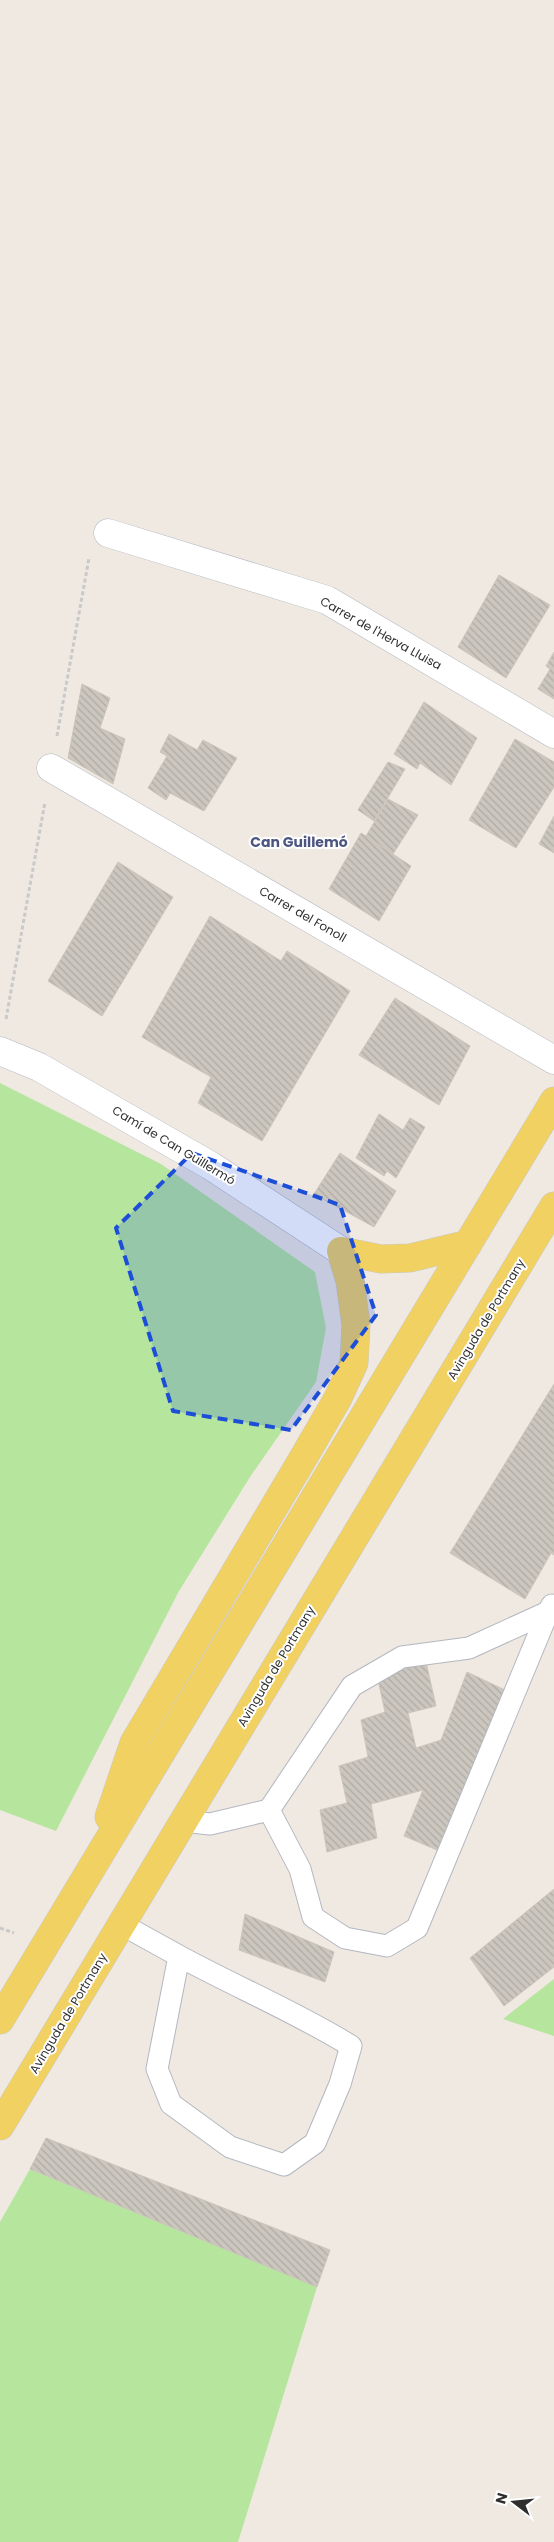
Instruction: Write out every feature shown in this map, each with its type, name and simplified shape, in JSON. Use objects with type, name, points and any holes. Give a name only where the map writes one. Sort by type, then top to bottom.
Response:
[{"type":"main road","points":[[0,2020],[554,1101]]},
{"type":"main road","name":"Avinguda de Portmany","points":[[0,2126],[554,1206]]},
{"type":"main road","points":[[92,1868],[134,1743],[305,1456],[338,1398],[354,1363],[356,1325],[350,1281],[341,1251],[381,1259],[410,1258],[468,1244]]},
{"type":"street","name":"Carrer de l'Herva Lluisa","points":[[108,533],[327,600],[554,734]]},
{"type":"street","name":"Carrer del Fonoll","points":[[52,768],[554,1060]]},
{"type":"street","name":"Camí de Can Guillermó","points":[[0,1051],[39,1068],[211,1166],[341,1251]]},
{"type":"lane","points":[[182,1821],[210,1824],[269,1810],[352,1686],[402,1657],[469,1648],[551,1607]]},
{"type":"lane","points":[[269,1810],[300,1869],[313,1917],[345,1938],[387,1946],[417,1928],[551,1607]]},
{"type":"lane","points":[[121,1924],[180,1956],[235,1986],[324,2029],[351,2046],[340,2084],[315,2143],[284,2165],[230,2146],[171,2104],[157,2069],[180,1956]]},
{"type":"highlighted area","points":[[192,1153],[340,1205],[376,1315],[291,1430],[173,1411],[116,1228]]},
{"type":"green space","points":[[0,1083],[161,1164],[315,1272],[326,1328],[316,1382],[250,1477],[179,1591],[56,1831],[0,1810]]},
{"type":"green space","points":[[554,1979],[554,2036],[503,2019]]},
{"type":"green space","points":[[30,2169],[317,2287],[238,2542],[0,2542],[0,2222]]},
{"type":"building","points":[[499,575],[550,605],[506,678],[458,647]]},
{"type":"building","points":[[554,652],[554,699],[538,689],[550,669],[546,666]]},
{"type":"building","points":[[82,684],[110,698],[100,728],[125,739],[113,784],[68,758]]},
{"type":"building","points":[[424,702],[477,738],[451,785],[420,763],[417,769],[394,754]]},
{"type":"building","points":[[169,734],[197,750],[203,740],[237,758],[204,811],[170,793],[166,800],[148,788],[167,756],[160,752]]},
{"type":"building","points":[[515,739],[554,762],[554,787],[516,848],[469,820]]},
{"type":"building","points":[[388,762],[405,769],[374,821],[358,810]]},
{"type":"building","points":[[388,799],[418,815],[393,854],[366,836]]},
{"type":"building","points":[[554,816],[554,853],[539,844]]},
{"type":"building","points":[[361,833],[411,866],[379,921],[329,889]]},
{"type":"building","points":[[118,862],[173,897],[102,1016],[48,981]]},
{"type":"building","points":[[210,916],[281,961],[287,951],[350,991],[262,1141],[198,1103],[211,1077],[142,1037]]},
{"type":"building","points":[[395,998],[470,1046],[439,1105],[359,1055]]},
{"type":"building","points":[[379,1114],[403,1130],[410,1118],[425,1127],[396,1178],[387,1171],[384,1176],[356,1158]]},
{"type":"building","points":[[340,1153],[396,1191],[374,1227],[314,1194]]},
{"type":"building","points":[[554,1384],[554,1555],[551,1553],[525,1599],[450,1553]]},
{"type":"building","points":[[426,1662],[436,1706],[408,1713],[416,1748],[441,1740],[467,1672],[507,1691],[437,1850],[404,1836],[423,1790],[371,1804],[377,1838],[327,1852],[320,1810],[347,1803],[339,1766],[368,1757],[361,1720],[385,1712],[377,1675]]},
{"type":"building","points":[[554,1889],[554,1967],[504,2006],[470,1958]]},
{"type":"building","points":[[245,1914],[334,1952],[325,1982],[239,1950]]},
{"type":"building","points":[[46,2138],[330,2250],[317,2287],[30,2169]]},
{"type":"district","name":"Can Guillemó","points":[[299,842]]}]
